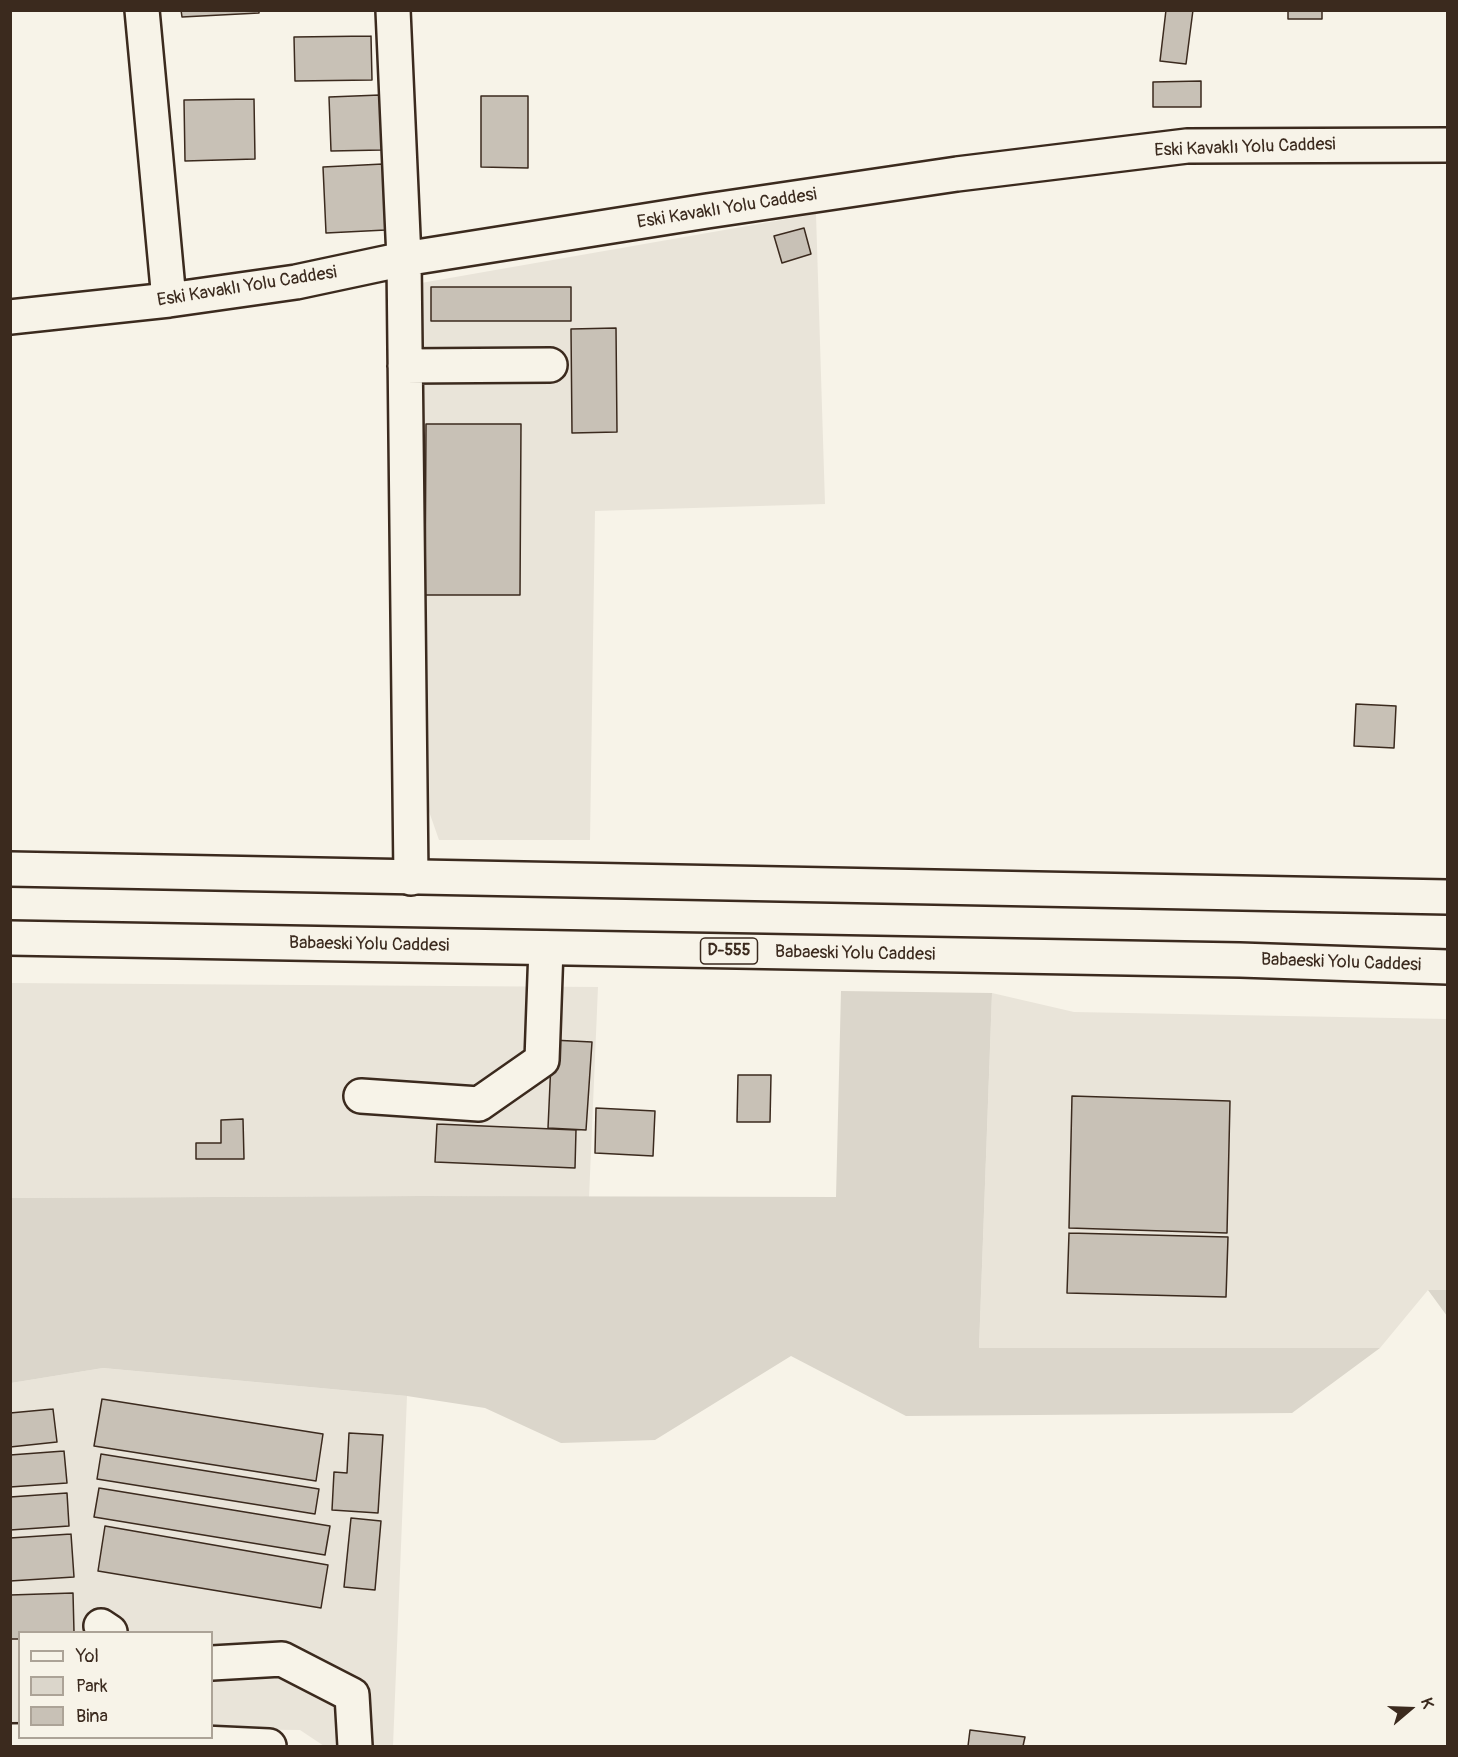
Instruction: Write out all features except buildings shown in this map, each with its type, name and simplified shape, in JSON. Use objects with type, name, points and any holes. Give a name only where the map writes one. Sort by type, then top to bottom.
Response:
[{"type":"main road","points":[[142,10],[169,300]]},
{"type":"main road","points":[[393,10],[404,259],[411,878]]},
{"type":"main road","name":"Eski Kavaklı Yolu Caddesi","points":[[10,317],[169,300],[296,282],[404,259],[957,174],[1187,146],[1448,145]]},
{"type":"main road","points":[[405,366],[550,365]]},
{"type":"main road","points":[[10,869],[1448,897]]},
{"type":"main road","name":"Babaeski Yolu Caddesi","points":[[10,938],[1240,960],[1448,967]]},
{"type":"main road","points":[[361,1096],[479,1104],[542,1060],[546,948]]},
{"type":"main road","points":[[213,1663],[282,1659],[352,1695],[355,1746]]},
{"type":"main road","points":[[10,1741],[138,1740],[269,1746]]},
{"type":"shaded area","points":[[816,214],[825,504],[595,511],[590,840],[439,840],[418,780],[421,283]]},
{"type":"shaded area","points":[[11,983],[598,987],[589,1198],[421,1196],[11,1198]]},
{"type":"shaded area","points":[[992,993],[1074,1012],[1447,1019],[1447,1290],[1428,1290],[1380,1348],[979,1348]]},
{"type":"shaded area","points":[[103,1368],[407,1396],[393,1746],[324,1746],[300,1730],[213,1729],[213,1631],[18,1631],[18,1725],[11,1725],[11,1383]]},
{"type":"green space","points":[[841,991],[992,993],[979,1348],[1380,1348],[1292,1413],[906,1416],[791,1356],[655,1440],[561,1443],[485,1408],[407,1396],[103,1368],[11,1383],[11,1198],[836,1197]]},
{"type":"green space","points":[[1428,1290],[1447,1290],[1447,1316]]}]
